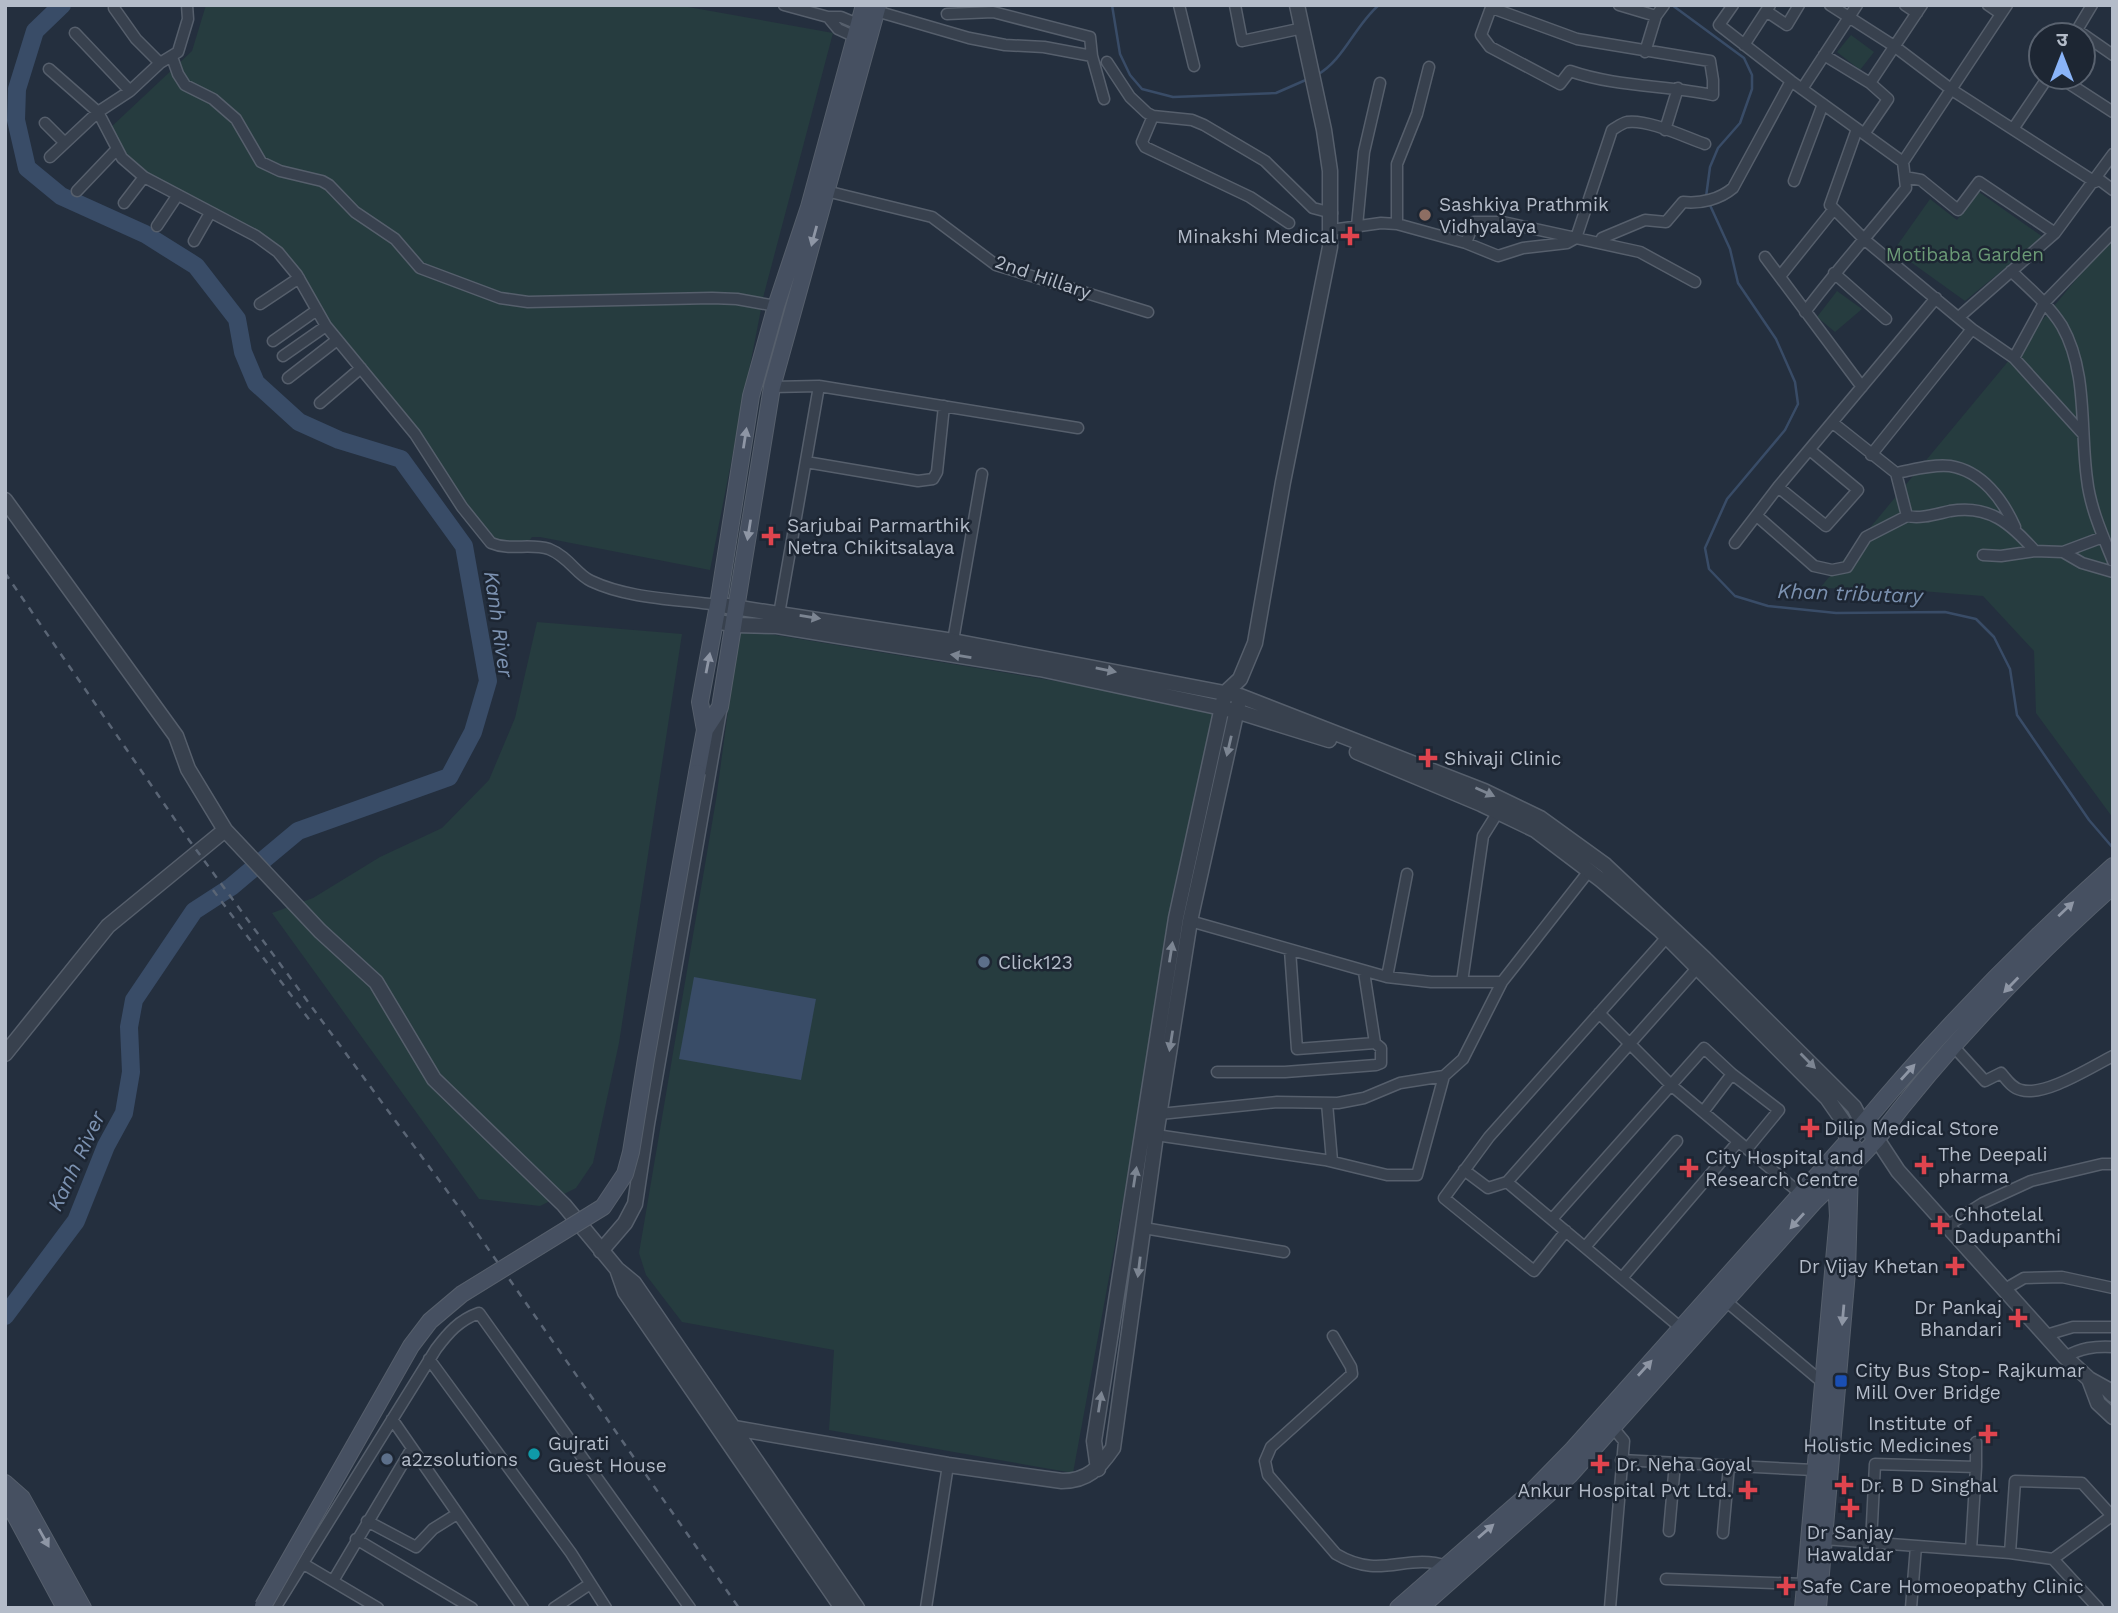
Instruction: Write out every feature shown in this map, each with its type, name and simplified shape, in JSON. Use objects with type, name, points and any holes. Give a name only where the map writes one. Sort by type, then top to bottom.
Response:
[{"type":"main road","points":[[271,1607],[411,1346],[430,1321],[462,1294],[603,1207],[625,1174],[705,730],[700,702],[751,396],[776,306],[873,7]]},
{"type":"main road","points":[[705,730],[720,708],[772,387],[826,191],[864,33]]},
{"type":"main road","points":[[1608,1422],[1719,1296],[1847,1140],[1977,995],[2017,954],[2113,866]]},
{"type":"main road","points":[[1398,1608],[1570,1475],[1681,1328],[1719,1296],[1850,1168],[1877,1139],[1916,1087],[1954,1046],[2054,940],[2113,886]]},
{"type":"main road","points":[[1863,1124],[1877,1139]]},
{"type":"main road","points":[[1847,1140],[1862,1155]]},
{"type":"main road","points":[[1802,1608],[1814,1470],[1847,1272],[1850,1168],[1837,1154]]},
{"type":"main road","points":[[1818,1608],[1824,1539],[1838,1216],[1836,1182],[1825,1167]]},
{"type":"main road","points":[[5,1485],[9,1504],[65,1608]]},
{"type":"main road","points":[[5,1485],[22,1498],[83,1608]]},
{"type":"main road","points":[[1420,1608],[1457,1563]]},
{"type":"street","points":[[50,158],[98,112],[130,91],[160,63],[178,52],[188,19],[187,5]]},
{"type":"street","points":[[784,5],[825,13],[838,29],[864,33]]},
{"type":"street","points":[[1180,5],[1194,66]]},
{"type":"street","points":[[1235,5],[1242,41],[1303,28]]},
{"type":"street","points":[[727,1429],[1062,1481],[1087,1477],[1098,1469],[1113,1448],[1156,1135],[1190,921],[1240,696],[1240,679],[1260,623],[1283,482],[1330,247],[1330,172],[1297,5]]},
{"type":"street","points":[[1619,5],[1656,16]]},
{"type":"street","points":[[1732,5],[1719,25],[1903,162]]},
{"type":"street","points":[[1744,45],[1768,8],[1787,25],[1799,5]]},
{"type":"street","points":[[1830,5],[1895,46],[1952,90],[2013,130],[2113,190]]},
{"type":"street","points":[[1802,89],[1857,5]]},
{"type":"street","points":[[1870,83],[1920,9],[1905,5]]},
{"type":"street","points":[[1805,312],[1906,188],[1903,162],[2004,10],[1988,5]]},
{"type":"street","points":[[2082,21],[2092,5]]},
{"type":"street","points":[[1645,52],[1656,16],[1664,6]]},
{"type":"street","points":[[873,7],[969,38],[1092,56]]},
{"type":"street","points":[[1492,7],[1577,39],[1710,61],[1713,95],[1678,88],[1641,87],[1570,71],[1560,84],[1490,47],[1481,35],[1492,7]]},
{"type":"street","points":[[114,8],[136,39],[160,63]]},
{"type":"street","points":[[943,30],[948,10],[993,12],[1090,37],[1092,56],[1104,99]]},
{"type":"street","points":[[75,33],[130,91]]},
{"type":"street","points":[[2097,46],[2113,55]]},
{"type":"street","points":[[1824,55],[1870,83],[1888,99],[1860,131],[1830,205],[1864,240],[1972,329],[2014,358],[2083,434]]},
{"type":"street","points":[[172,57],[185,85],[213,99],[236,119],[261,162],[280,171],[309,177],[329,185],[355,212],[388,233],[420,268],[510,300],[737,299],[776,306]]},
{"type":"street","points":[[1107,62],[1141,109],[1153,117],[1192,120],[1204,125],[1265,160],[1313,208],[1332,213]]},
{"type":"street","points":[[1397,224],[1397,164],[1417,114],[1429,67]]},
{"type":"street","points":[[49,69],[98,112],[122,158],[144,177],[263,241],[278,252],[299,278],[326,326],[415,434],[462,507],[491,543],[517,548],[533,545],[547,549],[562,555],[589,580],[617,590],[737,607],[778,619],[1041,668],[1236,711],[1327,739],[1498,812],[1605,865],[1705,959],[1854,1107],[1863,1124]]},
{"type":"street","points":[[1601,242],[1602,238],[1645,220],[1666,222],[1683,202],[1692,203],[1722,197],[1733,188],[1791,81]]},
{"type":"street","points":[[1357,226],[1364,152],[1380,83]]},
{"type":"street","points":[[1665,130],[1678,88]]},
{"type":"street","points":[[2013,130],[2039,91]]},
{"type":"street","points":[[2081,91],[2113,112]]},
{"type":"street","points":[[1794,181],[1823,104]]},
{"type":"street","points":[[1153,117],[1142,142],[1145,147],[1250,197],[1289,223]]},
{"type":"street","points":[[1331,230],[1381,223],[1397,224],[1466,243],[1498,256],[1523,248],[1567,243],[1576,238],[1612,130],[1624,122],[1665,130],[1705,144]]},
{"type":"street","points":[[46,123],[65,143]]},
{"type":"street","points":[[76,191],[117,149]]},
{"type":"street","points":[[1959,317],[2055,233],[2113,154]]},
{"type":"street","points":[[124,202],[144,177]]},
{"type":"street","points":[[1905,177],[1921,180],[1958,210],[1979,182],[2055,233]]},
{"type":"street","name":"2nd Hillary","points":[[826,191],[932,217],[996,265],[1148,312]]},
{"type":"street","points":[[157,226],[177,196]]},
{"type":"street","points":[[1781,275],[1834,209]]},
{"type":"street","points":[[194,241],[210,213]]},
{"type":"street","points":[[1466,243],[1474,222],[1503,222],[1640,252],[1695,282]]},
{"type":"street","points":[[2014,358],[2044,303],[2113,232]]},
{"type":"street","points":[[1765,257],[1862,387]]},
{"type":"street","points":[[2011,271],[2044,303],[2063,328],[2071,348],[2080,388],[2090,499],[2113,561]]},
{"type":"street","points":[[1834,274],[1886,319]]},
{"type":"street","points":[[260,304],[299,278]]},
{"type":"street","points":[[1735,543],[1778,487],[1936,298]]},
{"type":"street","points":[[274,341],[317,310]]},
{"type":"street","points":[[283,356],[326,326]]},
{"type":"street","points":[[1871,455],[1972,329]]},
{"type":"street","points":[[288,378],[337,340]]},
{"type":"street","points":[[320,403],[361,368]]},
{"type":"street","points":[[772,387],[819,386],[1078,428]]},
{"type":"street","points":[[778,619],[819,386]]},
{"type":"street","points":[[806,462],[918,481],[933,479],[937,472],[944,406]]},
{"type":"street","points":[[1833,423],[1896,473],[1907,516]]},
{"type":"street","points":[[1778,487],[1826,526],[1858,490],[1811,450]]},
{"type":"street","points":[[1896,473],[1933,466],[1949,466],[1963,470],[1992,489],[2002,501],[2016,530]]},
{"type":"street","points":[[953,641],[982,474]]},
{"type":"street","points":[[5,500],[176,736],[188,769],[225,830],[320,931],[376,982],[434,1079],[564,1205],[617,1269],[625,1292],[857,1608]]},
{"type":"street","points":[[1757,516],[1814,566],[1832,570],[1847,567],[1866,537],[1907,516],[1918,517],[1959,510],[1975,510],[2003,520],[2035,551]]},
{"type":"street","points":[[1983,555],[2063,552],[2103,537]]},
{"type":"street","points":[[2063,552],[2082,562],[2113,572]]},
{"type":"street","points":[[715,621],[734,625],[778,619],[953,641],[1240,696],[1484,792],[1540,818],[1589,871],[1667,937],[1827,1098],[1843,1121],[1847,1140]]},
{"type":"street","points":[[1098,1469],[1094,1441],[1176,918],[1225,693],[1240,679]]},
{"type":"street","points":[[601,1251],[625,1223],[635,1204],[646,1124],[720,708]]},
{"type":"street","points":[[1462,982],[1483,836],[1498,812]]},
{"type":"street","points":[[5,1054],[108,926],[225,830]]},
{"type":"street","points":[[1156,1135],[1332,1161],[1387,1175],[1417,1174],[1444,1076],[1463,1059],[1502,982],[1589,871]]},
{"type":"street","points":[[1387,977],[1407,874]]},
{"type":"street","points":[[1190,921],[1387,977],[1431,982],[1502,982]]},
{"type":"street","points":[[1566,1231],[1534,1271],[1444,1198],[1489,1138],[1667,937]]},
{"type":"street","points":[[1217,1072],[1285,1072],[1381,1063],[1381,1046],[1375,1044],[1297,1049],[1290,950]]},
{"type":"street","points":[[1464,1170],[1489,1188],[1507,1182],[1698,967]]},
{"type":"street","points":[[1364,972],[1375,1044]]},
{"type":"street","points":[[1599,1013],[1672,1086],[1801,1194]]},
{"type":"street","points":[[1954,1046],[1985,1081],[2001,1073],[2013,1087],[2024,1091],[2047,1089],[2113,1056]]},
{"type":"street","points":[[1552,1219],[1704,1048],[1732,1074],[1779,1110],[1742,1146],[1622,1278]]},
{"type":"street","points":[[1703,1112],[1732,1074]]},
{"type":"street","points":[[1160,1114],[1277,1102],[1327,1103],[1364,1098],[1400,1083],[1444,1076]]},
{"type":"street","points":[[1327,1103],[1332,1161]]},
{"type":"street","points":[[1877,1139],[1889,1160],[2065,1357],[2113,1395]]},
{"type":"street","points":[[1585,1247],[1677,1141]]},
{"type":"street","points":[[1862,1155],[1889,1160]]},
{"type":"street","points":[[1947,1226],[1983,1203],[2031,1181],[2102,1164],[2113,1164]]},
{"type":"street","points":[[1507,1182],[1681,1328]]},
{"type":"street","points":[[1144,1228],[1284,1252]]},
{"type":"street","points":[[2005,1289],[2024,1278],[2062,1277],[2113,1288]]},
{"type":"street","points":[[1719,1296],[1830,1383]]},
{"type":"street","points":[[271,1607],[302,1563],[429,1359],[452,1329],[468,1317],[479,1313],[690,1608]]},
{"type":"street","points":[[2046,1335],[2073,1327],[2113,1327]]},
{"type":"street","points":[[1333,1336],[1351,1367],[1352,1374],[1271,1447],[1265,1461],[1268,1475],[1336,1554],[1347,1561],[1376,1568],[1430,1562],[1457,1563]]},
{"type":"street","points":[[2065,1357],[2079,1349],[2113,1347]]},
{"type":"street","points":[[429,1359],[571,1553],[606,1608]]},
{"type":"street","points":[[2093,1381],[2113,1380]]},
{"type":"street","points":[[2093,1381],[2098,1403],[2113,1417]]},
{"type":"street","points":[[392,1419],[523,1608]]},
{"type":"street","points":[[1608,1422],[1624,1441],[1610,1608]]},
{"type":"street","points":[[727,1429],[842,1608]]},
{"type":"street","points":[[1971,1550],[1976,1442]]},
{"type":"street","points":[[333,1581],[412,1448]]},
{"type":"street","points":[[1621,1460],[1814,1470]]},
{"type":"street","points":[[1669,1531],[1675,1463]]},
{"type":"street","points":[[1871,1543],[1875,1464],[1976,1466]]},
{"type":"street","points":[[926,1608],[948,1465]]},
{"type":"street","points":[[1723,1533],[1728,1466]]},
{"type":"street","points":[[2010,1553],[2015,1481],[2082,1483],[2112,1515],[2053,1559]]},
{"type":"street","points":[[368,1521],[416,1547],[433,1529],[457,1514]]},
{"type":"street","points":[[356,1539],[472,1608]]},
{"type":"street","points":[[1824,1539],[2010,1553],[2053,1559],[2098,1608]]},
{"type":"street","points":[[1911,1608],[1916,1546]]},
{"type":"street","points":[[302,1563],[378,1608]]},
{"type":"street","points":[[1666,1579],[1804,1584]]},
{"type":"street","points":[[554,1608],[590,1584]]},
{"type":"green space","points":[[206,5],[677,5],[833,33],[764,294],[710,570],[540,537],[532,537],[527,544],[501,550],[369,381],[288,264],[258,243],[144,181],[109,129],[192,51]]},
{"type":"green space","points":[[1851,35],[1874,52],[1860,70],[1837,52]]},
{"type":"green space","name":"Motibaba Garden","points":[[1979,192],[2043,237],[1965,301],[1894,250],[1930,199],[1957,220]]},
{"type":"green space","points":[[2113,235],[2113,818],[2036,713],[2034,651],[1983,596],[1820,588]]},
{"type":"green space","points":[[1837,291],[1862,309],[1835,332],[1817,317]]},
{"type":"green space","points":[[537,622],[682,634],[619,1043],[593,1163],[576,1188],[540,1206],[479,1199],[272,913],[313,898],[380,857],[442,828],[489,780],[515,718]]},
{"type":"green space","points":[[739,629],[1214,707],[1073,1473],[829,1430],[834,1350],[682,1322],[646,1275],[639,1253],[716,800]]},
{"type":"water","points":[[694,977],[816,999],[801,1080],[679,1059]]},
{"type":"waterway","name":"Kanh River","points":[[5,1316],[76,1221],[106,1146],[124,1113],[131,1072],[129,1027],[134,1000],[194,911],[231,887],[298,831],[449,777],[473,732],[488,681],[464,546],[401,459],[339,440],[299,422],[256,383],[243,352],[237,319],[196,266],[145,234],[61,196],[27,168],[16,120],[17,89],[35,31],[62,5]]},
{"type":"waterway","name":"Khan tributary","points":[[1112,5],[1120,54],[1130,75],[1142,89],[1173,97],[1276,93],[1308,79]]},
{"type":"waterway","name":"Khan tributary","points":[[1317,75],[1335,61],[1379,5]]},
{"type":"waterway","name":"Khan tributary","points":[[1672,5],[1744,58],[1752,75],[1752,89],[1740,123],[1718,148],[1710,167],[1706,197]]},
{"type":"waterway","name":"Khan tributary","points":[[1709,203],[1730,249],[1738,283],[1776,339],[1795,382],[1798,404],[1785,430],[1727,499],[1705,548],[1709,569],[1735,596],[1768,606],[1836,613],[1945,612],[1976,619],[1994,637],[2010,669],[2017,715],[2089,820],[2113,848]]},
{"type":"railway","points":[[5,573],[189,840],[461,1210],[739,1608]]},
{"type":"railway","points":[[213,890],[311,1022]]},
{"type":"place","name":"Sashkiya Prathmik Vidhyalaya","points":[[1425,215]]},
{"type":"place","name":"Minakshi Medical","points":[[1350,236]]},
{"type":"place","name":"Sarjubai Parmarthik Netra Chikitsalaya","points":[[771,536]]},
{"type":"place","name":"Shivaji Clinic","points":[[1428,758]]},
{"type":"place","name":"Click123","points":[[984,962]]},
{"type":"place","name":"Dilip Medical Store","points":[[1810,1128]]},
{"type":"place","name":"The Deepali pharma","points":[[1924,1165]]},
{"type":"place","name":"City Hospital and Research Centre","points":[[1689,1168]]},
{"type":"place","name":"Chhotelal Dadupanthi","points":[[1940,1225]]},
{"type":"place","name":"Dr Vijay Khetan","points":[[1955,1266]]},
{"type":"place","name":"Dr Pankaj Bhandari","points":[[2018,1318]]},
{"type":"place","name":"City Bus Stop- Rajkumar Mill Over Bridge","points":[[1841,1381]]},
{"type":"place","name":"Institute of Holistic Medicines","points":[[1988,1434]]},
{"type":"place","name":"Gujrati Guest House","points":[[534,1454]]},
{"type":"place","name":"a2zsolutions","points":[[387,1459]]},
{"type":"place","name":"Dr. Neha Goyal","points":[[1600,1464]]},
{"type":"place","name":"Dr. B D Singhal","points":[[1844,1485]]},
{"type":"place","name":"Ankur Hospital Pvt Ltd.","points":[[1748,1490]]},
{"type":"place","name":"Dr Sanjay Hawaldar","points":[[1850,1508]]},
{"type":"place","name":"Safe Care Homoeopathy Clinic","points":[[1786,1586]]}]
